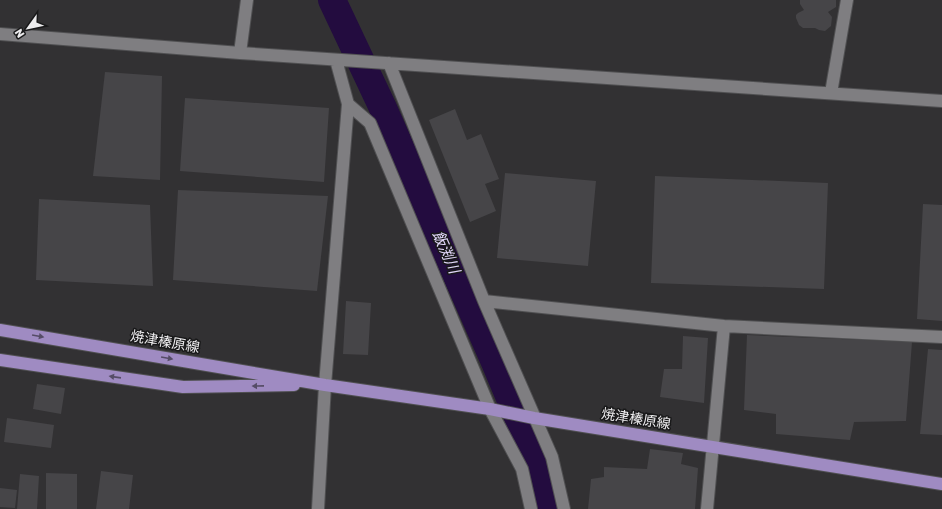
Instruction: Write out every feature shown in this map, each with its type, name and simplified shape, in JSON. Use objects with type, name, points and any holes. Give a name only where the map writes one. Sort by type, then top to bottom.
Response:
[{"type":"main road","name":"焼津榛原線","points":[[0,330],[325,385],[490,409],[534,418],[942,484]]},
{"type":"main road","name":"焼津榛原線","points":[[0,360],[183,387],[325,385]]},
{"type":"street","points":[[240,53],[247,0]]},
{"type":"street","points":[[831,93],[847,0]]},
{"type":"street","points":[[0,34],[336,60],[942,101]]},
{"type":"street","points":[[318,509],[325,385],[348,104],[336,60]]},
{"type":"street","points":[[383,63],[552,457],[564,509]]},
{"type":"street","points":[[348,104],[370,123],[490,409],[522,469],[531,509]]},
{"type":"street","points":[[484,301],[724,326],[942,337]]},
{"type":"street","points":[[707,509],[724,326]]},
{"type":"building","points":[[800,0],[836,0],[836,7],[828,12],[832,17],[831,26],[825,31],[815,28],[803,28],[799,25],[796,15],[804,10],[800,4]]},
{"type":"building","points":[[105,72],[162,76],[160,180],[93,176]]},
{"type":"building","points":[[185,98],[329,108],[324,182],[180,171]]},
{"type":"building","points":[[455,109],[467,140],[481,134],[499,179],[485,184],[496,211],[470,222],[429,120]]},
{"type":"building","points":[[505,173],[596,181],[588,266],[497,258]]},
{"type":"building","points":[[655,176],[828,183],[824,289],[651,283]]},
{"type":"building","points":[[178,190],[328,196],[317,291],[173,280]]},
{"type":"building","points":[[39,199],[150,205],[153,286],[36,280]]},
{"type":"building","points":[[923,204],[942,205],[942,321],[917,319]]},
{"type":"building","points":[[346,301],[371,303],[368,355],[343,354]]},
{"type":"building","points":[[747,335],[912,342],[906,421],[854,422],[850,440],[776,434],[776,414],[744,410]]},
{"type":"building","points":[[683,336],[708,338],[704,403],[660,397],[664,369],[682,369]]},
{"type":"building","points":[[928,349],[942,350],[942,435],[920,434]]},
{"type":"building","points":[[37,384],[65,388],[61,414],[33,409]]},
{"type":"building","points":[[7,418],[54,425],[51,448],[4,442]]},
{"type":"building","points":[[650,449],[683,453],[681,464],[698,468],[695,509],[588,509],[591,479],[604,477],[604,467],[647,469]]},
{"type":"building","points":[[101,471],[133,475],[129,509],[96,509]]},
{"type":"building","points":[[46,473],[77,474],[77,509],[46,509]]},
{"type":"building","points":[[20,474],[39,476],[37,509],[17,509]]},
{"type":"building","points":[[0,488],[17,490],[15,508],[0,507]]},
{"type":"waterway","name":"飯渕川","points":[[332,0],[382,106],[495,362],[530,446],[545,509]]}]
